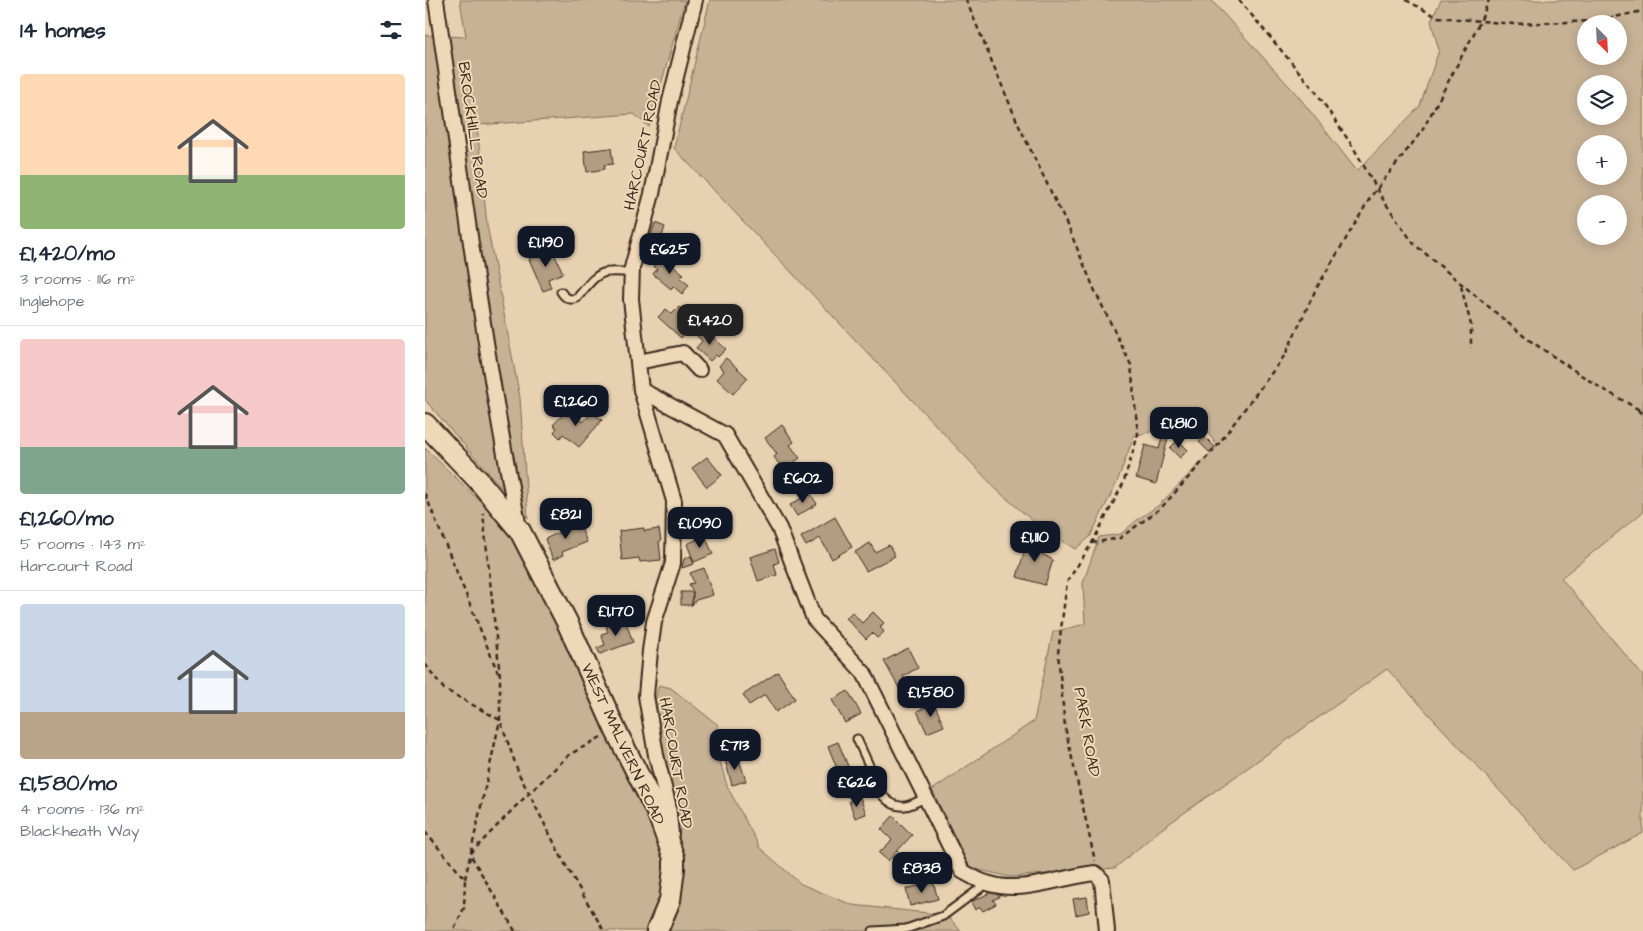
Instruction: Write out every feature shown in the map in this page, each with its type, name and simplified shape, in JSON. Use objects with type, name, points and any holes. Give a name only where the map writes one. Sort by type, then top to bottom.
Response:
[{"type":"main road","name":"WEST MALVERN ROAD","points":[[425,424],[479,481],[520,531],[567,622],[615,729],[658,814],[674,858],[674,869],[670,900],[657,931]]},
{"type":"street","name":"BROCKHILL ROAD","points":[[436,0],[478,286],[510,482],[520,531]]},
{"type":"street","name":"HARCOURT ROAD","points":[[674,858],[669,804],[656,755],[646,696],[649,651],[654,622],[673,563],[674,501],[641,390],[631,299],[632,273],[652,194],[670,101],[695,0]]},
{"type":"street","points":[[638,362],[683,353],[699,370]]},
{"type":"street","points":[[641,390],[725,435],[779,528],[814,619],[864,673],[963,871],[987,883],[1007,887],[1026,886],[1095,873],[1102,880],[1107,931]]},
{"type":"lane","points":[[561,292],[567,299],[573,300],[577,298],[594,278],[603,272],[613,270],[632,273]]},
{"type":"lane","points":[[857,739],[883,796],[890,803],[912,806],[926,797]]},
{"type":"lane","points":[[873,931],[906,929],[943,916],[987,883]]},
{"type":"path","name":"PARK ROAD","points":[[966,0],[1019,126],[1069,228],[1095,291],[1131,365],[1138,435],[1123,484],[1067,582],[1057,653],[1065,727],[1098,875]]},
{"type":"path","points":[[1239,0],[1317,92],[1377,189],[1414,244],[1526,338],[1596,385],[1643,413]]},
{"type":"path","points":[[1407,0],[1437,17],[1514,24],[1595,21],[1643,11]]},
{"type":"path","points":[[1091,543],[1120,538],[1161,508],[1217,446],[1285,356],[1316,289],[1377,189],[1422,131],[1480,22],[1489,0]]},
{"type":"path","points":[[1460,284],[1471,324],[1471,348]]},
{"type":"path","points":[[425,494],[500,676]]},
{"type":"path","points":[[453,931],[464,908],[465,879],[500,720],[500,676],[482,509]]},
{"type":"path","points":[[425,664],[444,689],[500,720],[519,774],[565,864],[605,931]]},
{"type":"path","points":[[470,854],[569,755],[615,729]]},
{"type":"path","points":[[425,832],[465,879]]},
{"type":"path","points":[[470,854],[515,931]]},
{"type":"shaded area","points":[[460,0],[685,0],[649,127],[634,114],[477,125],[487,225],[520,398],[528,518],[425,400],[425,35],[466,37]]},
{"type":"shaded area","points":[[710,0],[1211,0],[1299,97],[1357,171],[1420,106],[1439,50],[1431,21],[1441,0],[1643,0],[1643,512],[1561,578],[1643,676],[1643,833],[1573,870],[1387,669],[1160,830],[1115,868],[1011,877],[970,868],[932,790],[1034,721],[1053,632],[1085,624],[1083,583],[1099,537],[1121,534],[1159,505],[1217,446],[1199,419],[1134,436],[1117,482],[1090,537],[1075,549],[1035,523],[998,491],[674,148]]},
{"type":"shaded area","points":[[425,448],[510,530],[552,611],[662,841],[669,876],[647,931],[425,931]]},
{"type":"shaded area","points":[[659,685],[671,688],[718,725],[719,757],[727,786],[760,848],[801,884],[852,905],[947,915],[961,931],[889,931],[873,928],[868,931],[666,931],[682,859],[673,796],[657,728],[655,699]]},
{"type":"building","points":[[611,148],[613,164],[604,165],[605,169],[587,172],[584,151]]},
{"type":"building","points":[[655,223],[665,227],[660,242],[650,238]]},
{"type":"building","points":[[552,249],[563,273],[548,279],[551,288],[543,291],[529,259]]},
{"type":"building","points":[[661,256],[684,274],[680,278],[689,285],[682,294],[673,286],[671,289],[653,274],[657,269],[653,266]]},
{"type":"building","points":[[679,307],[700,326],[693,333],[689,329],[681,338],[658,317],[666,309],[672,314]]},
{"type":"building","points":[[704,329],[726,349],[718,357],[716,355],[710,361],[696,348],[702,341],[697,336]]},
{"type":"building","points":[[726,358],[748,378],[733,394],[717,379],[724,371],[719,366]]},
{"type":"building","points":[[568,409],[583,422],[592,412],[602,420],[579,447],[563,434],[560,438],[554,432],[557,428],[553,425]]},
{"type":"building","points":[[782,425],[794,442],[790,445],[800,458],[792,464],[795,467],[786,474],[774,457],[777,454],[765,438]]},
{"type":"building","points":[[1162,437],[1168,438],[1156,484],[1136,478],[1145,445],[1159,449]]},
{"type":"building","points":[[1205,437],[1215,447],[1209,452],[1199,442]]},
{"type":"building","points":[[1178,440],[1188,450],[1180,458],[1170,448]]},
{"type":"building","points":[[707,457],[722,475],[707,487],[692,468]]},
{"type":"building","points":[[810,493],[817,504],[797,516],[790,505]]},
{"type":"building","points":[[835,517],[852,547],[832,559],[820,538],[806,546],[801,537]]},
{"type":"building","points":[[577,519],[587,542],[562,552],[563,555],[553,560],[545,539],[571,527],[569,522]]},
{"type":"building","points":[[644,528],[644,531],[659,529],[661,560],[640,562],[639,558],[622,560],[619,531]]},
{"type":"building","points":[[705,536],[713,554],[694,562],[687,544]]},
{"type":"building","points":[[1028,538],[1048,544],[1042,554],[1053,560],[1045,585],[1017,577]]},
{"type":"building","points":[[870,543],[875,552],[889,545],[895,556],[866,571],[855,552]]},
{"type":"building","points":[[775,549],[779,562],[774,564],[777,575],[758,581],[750,557]]},
{"type":"building","points":[[691,556],[694,564],[682,568],[684,559]]},
{"type":"building","points":[[704,568],[713,595],[696,600],[692,605],[693,592],[689,584],[694,583],[690,573]]},
{"type":"building","points":[[681,592],[693,592],[692,605],[681,605]]},
{"type":"building","points":[[852,612],[862,623],[873,612],[884,623],[880,627],[884,632],[877,638],[872,633],[866,639],[846,618]]},
{"type":"building","points":[[625,620],[633,642],[600,654],[597,648],[605,645],[601,634],[608,632],[606,627]]},
{"type":"building","points":[[908,648],[918,668],[903,676],[908,686],[900,690],[884,661]]},
{"type":"building","points":[[778,672],[795,699],[776,712],[765,695],[749,705],[743,695]]},
{"type":"building","points":[[848,691],[861,714],[845,723],[832,700]]},
{"type":"building","points":[[934,703],[944,726],[927,733],[917,711]]},
{"type":"building","points":[[838,742],[848,766],[838,771],[828,746]]},
{"type":"building","points":[[738,756],[746,781],[732,785],[725,760]]},
{"type":"building","points":[[849,771],[856,787],[845,791],[839,775]]},
{"type":"building","points":[[860,797],[866,814],[855,818],[849,801]]},
{"type":"building","points":[[893,816],[912,835],[888,861],[879,853],[892,840],[881,829]]},
{"type":"building","points":[[933,882],[938,899],[910,906],[906,889]]},
{"type":"building","points":[[996,890],[999,897],[993,900],[996,904],[983,911],[980,907],[975,910],[971,902]]},
{"type":"building","points":[[1087,897],[1089,912],[1076,915],[1073,899]]}]
